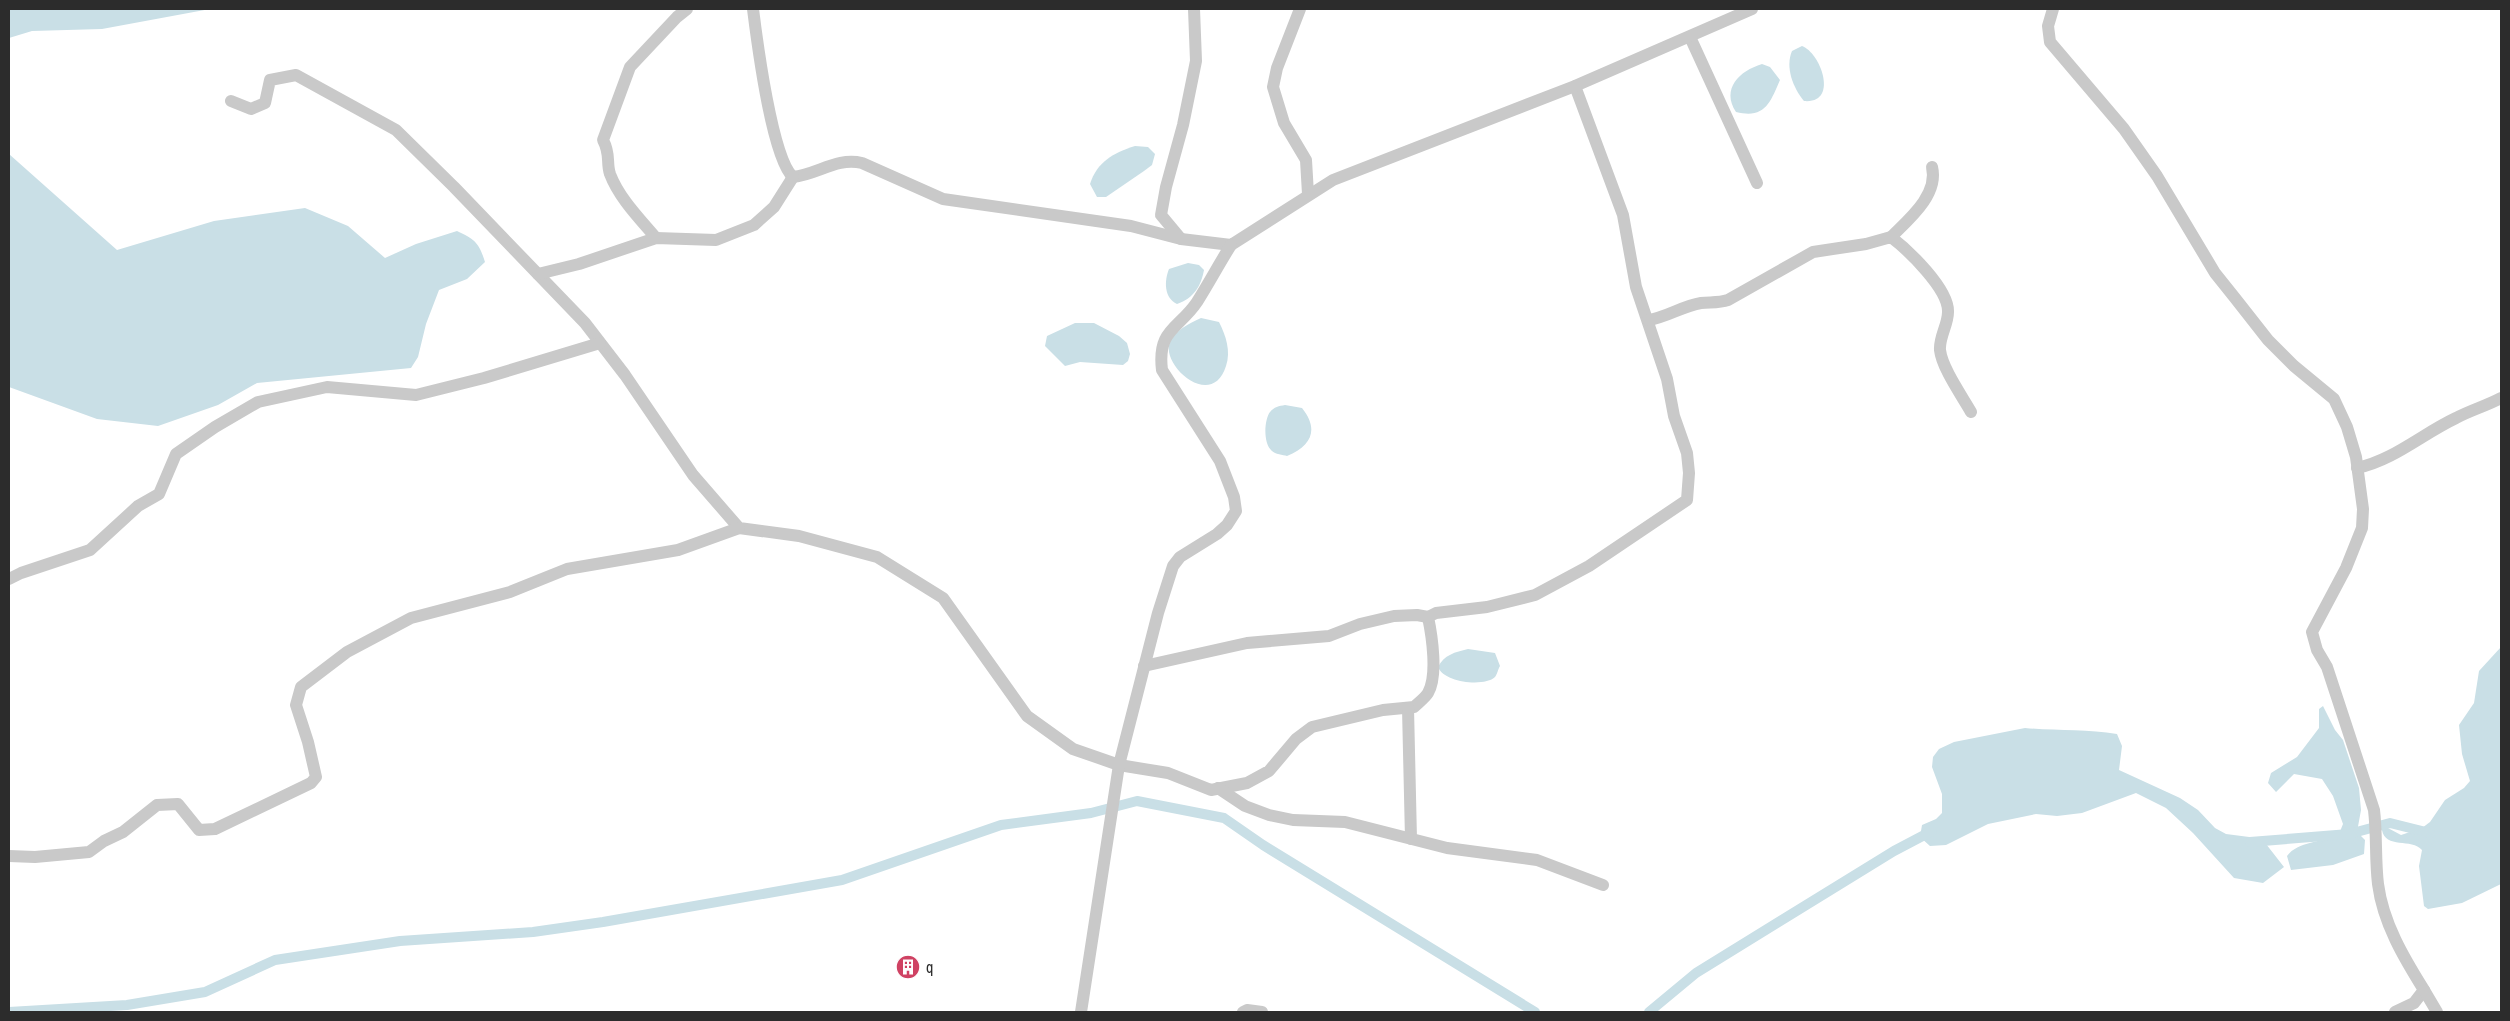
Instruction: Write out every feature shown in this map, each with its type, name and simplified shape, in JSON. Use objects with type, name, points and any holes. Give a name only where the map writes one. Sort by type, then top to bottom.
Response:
[{"type":"street","points":[[656,238],[616,186],[609,172],[609,151],[603,140],[630,68],[677,17],[687,9]]},
{"type":"street","points":[[753,9],[779,150],[788,173],[793,178]]},
{"type":"street","points":[[1181,239],[1161,215],[1166,187],[1183,125],[1196,61],[1197,40],[1194,9]]},
{"type":"street","points":[[1300,9],[1277,68],[1273,87],[1284,123],[1306,160],[1308,194]]},
{"type":"street","points":[[1081,1012],[1119,765],[1158,612],[1173,566],[1180,557],[1227,525],[1236,511],[1234,497],[1220,461],[1162,370],[1160,354],[1165,339],[1175,324],[1196,304],[1230,245],[1308,194],[1333,180],[1575,86],[1752,9]]},
{"type":"street","points":[[2053,9],[2048,26],[2050,42],[2124,130],[2157,176],[2215,273],[2268,340],[2294,366],[2334,399],[2347,427],[2357,468],[2362,509],[2362,528],[2346,568],[2312,632],[2318,650],[2327,667],[2374,810],[2377,833],[2378,884],[2387,920],[2399,948],[2437,1012]]},
{"type":"street","points":[[1690,37],[1757,183]]},
{"type":"street","points":[[231,101],[251,109],[265,103],[270,80],[296,75],[396,130],[585,323],[625,375],[692,475],[739,528]]},
{"type":"street","points":[[1144,666],[1247,643],[1330,636],[1360,624],[1394,616],[1417,615],[1428,617],[1436,614],[1487,607],[1535,595],[1563,582],[1589,566],[1659,516],[1687,500],[1689,473],[1686,452],[1674,416],[1667,379],[1636,287],[1623,215],[1575,86]]},
{"type":"street","points":[[538,274],[578,264],[656,238],[716,240],[754,225],[774,207],[793,178],[804,176],[844,161],[862,163],[943,200],[1131,226],[1181,239],[1230,245]]},
{"type":"street","points":[[1648,320],[1662,319],[1700,303],[1717,303],[1728,300],[1813,252],[1866,244],[1891,237],[1928,195],[1933,172],[1932,167]]},
{"type":"street","points":[[1891,237],[1918,263],[1945,297],[1948,312],[1940,350],[1949,372],[1971,412]]},
{"type":"street","points":[[9,579],[21,572],[90,550],[138,506],[159,494],[176,454],[215,427],[258,402],[327,387],[416,395],[484,378],[600,343]]},
{"type":"street","points":[[2357,468],[2386,459],[2457,417],[2481,409],[2501,398]]},
{"type":"street","points":[[9,856],[35,857],[89,852],[104,841],[123,832],[156,805],[178,804],[199,830],[215,829],[311,783],[316,777],[308,742],[296,705],[301,687],[347,652],[411,618],[510,592],[567,569],[678,550],[739,528],[799,536],[877,557],[943,598],[1027,716],[1073,749],[1119,765],[1168,773],[1211,790],[1247,783],[1269,771],[1296,739],[1312,727],[1383,710],[1414,707],[1428,693],[1433,674],[1431,634],[1428,617]]},
{"type":"street","points":[[1408,708],[1410,839]]},
{"type":"street","points":[[1218,788],[1245,806],[1269,815],[1292,820],[1345,822],[1447,848],[1536,860],[1603,885]]},
{"type":"street","points":[[2395,1012],[2414,1003],[2424,990]]},
{"type":"street","points":[[1243,1012],[1247,1010],[1262,1012]]},
{"type":"water","points":[[9,9],[210,9],[102,29],[32,31],[9,38]]},
{"type":"water","points":[[1802,46],[1809,50],[1815,58],[1823,77],[1824,87],[1821,95],[1815,100],[1804,101],[1791,77],[1789,64],[1792,51]]},
{"type":"water","points":[[1762,64],[1770,67],[1780,80],[1773,96],[1760,111],[1746,114],[1736,112],[1730,96],[1735,82],[1746,71]]},
{"type":"water","points":[[1135,146],[1148,147],[1155,154],[1152,165],[1106,197],[1097,197],[1090,184],[1097,170],[1113,155]]},
{"type":"water","points":[[9,154],[117,250],[214,221],[305,208],[348,226],[385,258],[416,244],[457,231],[476,243],[481,250],[485,262],[467,279],[439,290],[426,324],[418,357],[411,368],[257,383],[218,405],[158,426],[97,419],[9,387]]},
{"type":"water","points":[[1188,263],[1199,265],[1204,270],[1203,276],[1196,291],[1177,304],[1167,293],[1167,274],[1169,269]]},
{"type":"water","points":[[1201,318],[1219,322],[1226,338],[1228,349],[1226,366],[1219,379],[1210,384],[1199,384],[1180,372],[1173,362],[1169,351],[1170,342],[1175,334]]},
{"type":"water","points":[[1075,323],[1094,323],[1119,336],[1127,343],[1130,354],[1128,361],[1123,365],[1080,362],[1065,366],[1045,346],[1047,336]]},
{"type":"water","points":[[1285,405],[1302,408],[1310,423],[1311,430],[1307,442],[1296,452],[1287,456],[1277,454],[1269,448],[1265,432],[1270,412],[1279,406]]},
{"type":"water","points":[[2501,647],[2501,884],[2462,903],[2428,909],[2424,906],[2419,866],[2422,850],[2412,844],[2393,842],[2384,836],[2382,830],[2386,827],[2401,835],[2422,828],[2430,822],[2445,800],[2464,788],[2470,781],[2462,754],[2459,725],[2474,703],[2479,671]]},
{"type":"water","points":[[1468,649],[1495,653],[1500,666],[1495,677],[1483,682],[1465,682],[1448,677],[1438,667],[1447,657]]},
{"type":"water","points":[[2323,706],[2335,730],[2343,740],[2359,788],[2361,810],[2357,832],[2365,840],[2364,854],[2333,865],[2291,870],[2287,856],[2292,851],[2297,847],[2339,834],[2343,824],[2333,796],[2322,779],[2294,774],[2276,792],[2268,783],[2271,773],[2297,757],[2319,728],[2319,709]]},
{"type":"water","points":[[2025,728],[2117,734],[2122,746],[2119,770],[2180,798],[2198,810],[2215,828],[2226,834],[2257,838],[2266,844],[2284,867],[2263,883],[2234,878],[2193,833],[2166,808],[2136,793],[2082,813],[2057,816],[2036,814],[1988,824],[1946,845],[1930,846],[1920,837],[1922,825],[1936,819],[1942,813],[1942,794],[1932,767],[1933,757],[1939,749],[1954,742]]},
{"type":"waterway","points":[[9,1012],[127,1005],[205,992],[275,960],[400,941],[533,932],[603,922],[842,880],[1001,825],[1091,813],[1137,801],[1224,818],[1263,845],[1535,1012]]},
{"type":"waterway","points":[[2250,842],[2349,834],[2390,823],[2430,833]]},
{"type":"waterway","points":[[1649,1012],[1696,973],[1894,851],[1932,831]]},
{"type":"place","name":"q","points":[[908,967]]}]
